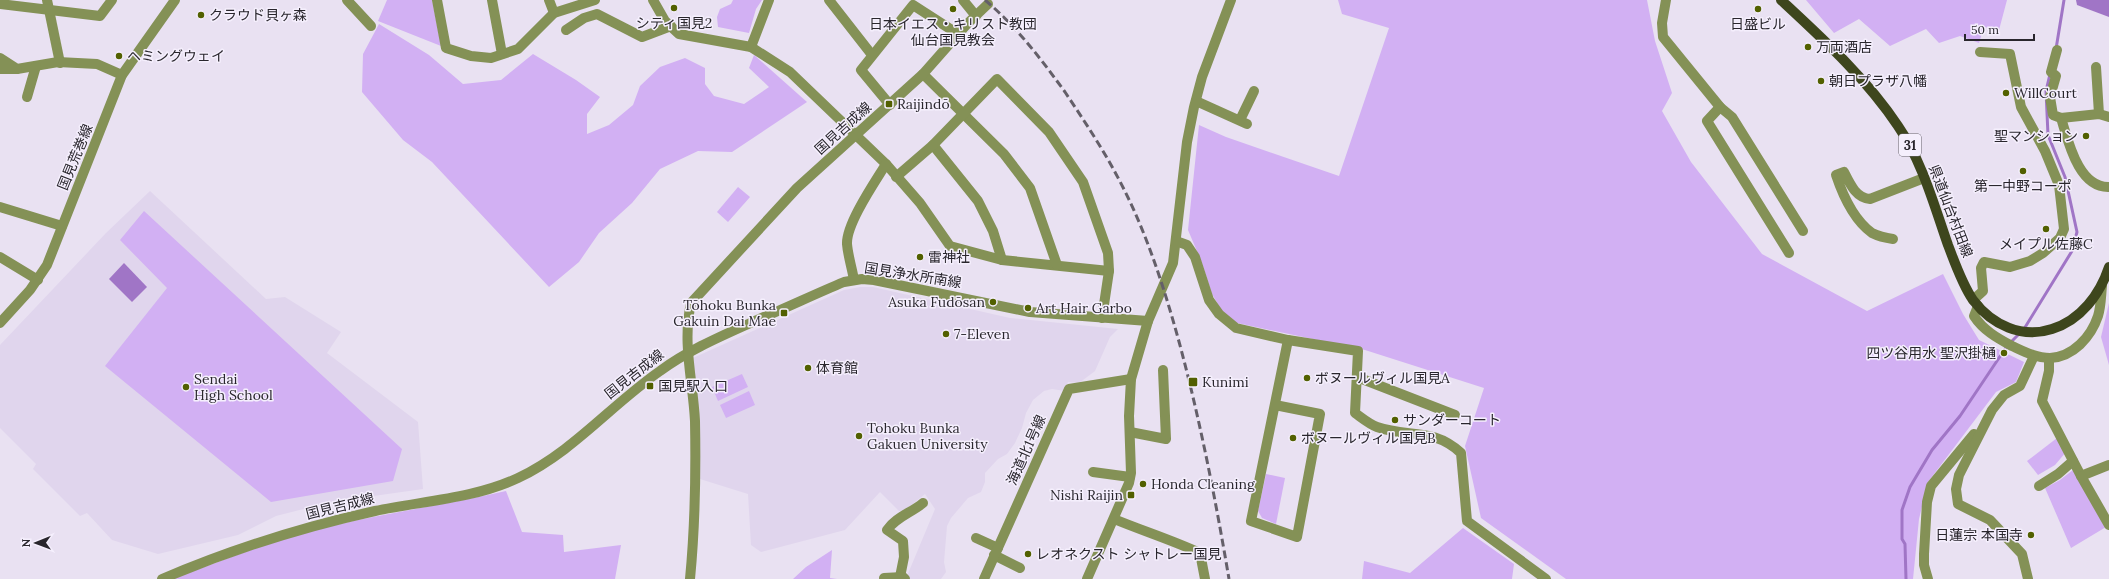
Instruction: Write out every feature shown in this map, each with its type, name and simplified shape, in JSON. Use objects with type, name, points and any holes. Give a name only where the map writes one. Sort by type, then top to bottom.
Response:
[{"type":"main road","name":"県道仙台村田線","points":[[1781,0],[1876,94],[1909,144],[1924,178],[1958,271],[1976,303],[1992,319],[2013,330],[2028,333],[2042,332],[2058,327],[2075,317],[2088,305],[2102,286],[2109,266]]},
{"type":"street","points":[[0,4],[49,5],[100,16],[112,0]]},
{"type":"street","name":"国見荒巻線","points":[[0,323],[38,280],[46,265],[62,226],[122,75],[175,0]]},
{"type":"street","points":[[347,0],[371,26]]},
{"type":"street","points":[[437,0],[446,48],[471,56],[491,58],[518,49],[554,13],[595,0]]},
{"type":"street","points":[[492,0],[502,54]]},
{"type":"street","points":[[549,0],[554,13]]},
{"type":"street","points":[[653,0],[665,21],[680,34],[751,47],[790,72],[855,136],[886,164],[920,203],[950,246],[1002,260],[1109,271]]},
{"type":"street","points":[[751,47],[769,0]]},
{"type":"street","points":[[829,0],[872,55]]},
{"type":"street","points":[[964,0],[976,16]]},
{"type":"street","points":[[1087,579],[1114,519],[1130,477],[1131,379],[1148,321],[1173,262],[1187,142],[1196,101],[1202,77],[1231,0]]},
{"type":"street","points":[[1666,0],[1662,23],[1663,37],[1720,107],[1732,117],[1803,231]]},
{"type":"street","points":[[890,104],[861,70],[909,2],[958,34]]},
{"type":"street","name":"国見吉成線","points":[[162,579],[280,536],[334,520],[480,491],[517,478],[550,461],[590,430],[625,396],[688,352],[687,321],[691,304],[797,188],[923,74],[958,34],[988,4]]},
{"type":"street","points":[[49,5],[60,63]]},
{"type":"street","points":[[566,30],[584,18],[597,14],[642,37],[671,26]]},
{"type":"street","points":[[2057,50],[2051,72],[2056,76],[2050,97],[2053,115],[2060,118],[2099,114],[2109,117]]},
{"type":"street","points":[[1980,52],[2010,54],[2021,107],[2045,150],[2059,184],[2064,229],[2060,238],[2030,261],[2010,267],[1984,262],[1981,268],[1983,291],[1976,303],[1974,316],[1979,324],[1997,338],[2030,354],[2049,358],[2072,350],[2082,344],[2092,331],[2098,315],[2102,286]]},
{"type":"street","points":[[0,58],[17,69]]},
{"type":"street","points":[[0,69],[17,69],[60,63],[97,64],[122,75]]},
{"type":"street","points":[[27,97],[36,66]]},
{"type":"street","points":[[2096,67],[2099,114]]},
{"type":"street","points":[[923,74],[1004,154],[1030,188],[1057,265]]},
{"type":"street","points":[[896,177],[933,145],[997,79],[1049,132],[1083,182],[1108,253],[1109,271],[1102,318]]},
{"type":"street","points":[[1196,101],[1244,122],[1254,90]]},
{"type":"street","points":[[1720,107],[1707,120],[1788,253]]},
{"type":"street","points":[[2060,118],[2077,164],[2086,176],[2095,184],[2109,187]]},
{"type":"street","points":[[933,145],[978,201],[993,231],[1002,260]]},
{"type":"street","points":[[854,280],[847,243],[848,234],[864,200],[886,164]]},
{"type":"street","points":[[1893,240],[1873,234],[1862,224],[1852,210],[1836,175],[1844,172],[1857,193],[1864,198],[1870,199],[1924,178]]},
{"type":"street","points":[[0,207],[62,226]]},
{"type":"street","points":[[1176,241],[1188,245],[1195,257],[1209,300],[1219,314],[1236,328],[1288,340],[1358,351],[1355,414],[1376,426],[1430,435],[1452,444],[1462,453],[1467,521],[1546,579]]},
{"type":"street","points":[[0,257],[38,280]]},
{"type":"street","name":"国見浄水所南線","points":[[688,352],[835,286],[854,280],[874,280],[1030,312],[1148,321]]},
{"type":"street","points":[[1275,405],[1320,414],[1297,537],[1251,521],[1288,340]]},
{"type":"street","points":[[688,352],[695,420],[690,579]]},
{"type":"street","points":[[1928,579],[1924,565],[1924,554],[1927,502],[1931,486],[1965,448],[1992,410],[2004,396],[2020,386],[2030,354]]},
{"type":"street","points":[[2049,358],[2049,371],[2042,401],[2081,476],[2109,525]]},
{"type":"street","points":[[1130,432],[1166,439],[1163,370]]},
{"type":"street","points":[[1357,377],[1455,415]]},
{"type":"street","name":"海道北1号線","points":[[984,579],[1069,389],[1131,379]]},
{"type":"street","points":[[1992,410],[1958,475],[1957,500],[1963,507],[1990,520],[2022,554],[2028,579]]},
{"type":"street","points":[[2039,486],[2058,474],[2073,461]]},
{"type":"street","points":[[2081,476],[2109,465]]},
{"type":"street","points":[[1093,472],[1130,477]]},
{"type":"street","points":[[884,578],[903,578],[903,541],[887,530],[894,520],[909,514],[923,503]]},
{"type":"street","points":[[1114,519],[1153,536],[1176,542],[1200,553],[1205,579]]},
{"type":"street","points":[[976,538],[1020,568]]},
{"type":"shaded area","points":[[387,0],[432,0],[441,46],[378,21]]},
{"type":"shaded area","points":[[733,0],[762,0],[756,9],[749,33],[718,27],[717,17],[720,9],[731,4]]},
{"type":"shaded area","points":[[1338,0],[1647,0],[1655,41],[1672,93],[1662,111],[1691,162],[1762,254],[1867,311],[1943,274],[1963,314],[1979,340],[2024,362],[2016,382],[1996,392],[1928,482],[1919,519],[1913,579],[1566,579],[1481,518],[1465,446],[1484,388],[1365,350],[1237,323],[1222,311],[1212,294],[1202,263],[1188,230],[1199,125],[1226,137],[1339,176],[1389,28],[1342,14]]},
{"type":"shaded area","points":[[1806,0],[2007,0],[1999,30],[1984,27],[1979,43],[1960,36],[1939,43],[1926,29],[1890,46],[1859,19],[1834,33]]},
{"type":"shaded area","points":[[2076,0],[2109,0],[2109,17],[2077,5]]},
{"type":"shaded area","points":[[379,24],[429,55],[463,84],[501,80],[533,54],[576,80],[600,97],[587,114],[587,134],[609,125],[633,105],[640,86],[660,67],[685,58],[705,68],[705,84],[714,96],[744,104],[769,87],[749,68],[754,55],[807,102],[732,152],[698,151],[660,169],[632,203],[599,233],[579,262],[549,287],[432,162],[403,140],[362,92],[363,54]]},
{"type":"shaded area","points":[[738,187],[750,197],[728,222],[717,212]]},
{"type":"shaded area","name":"Sendai High School","points":[[150,191],[266,299],[285,297],[341,332],[327,353],[418,422],[423,489],[331,502],[276,516],[238,535],[158,554],[112,540],[87,513],[80,516],[33,469],[36,464],[0,428],[0,345],[106,233]]},
{"type":"shaded area","points":[[144,211],[402,449],[393,481],[271,502],[105,366],[167,288],[120,240]]},
{"type":"shaded area","points":[[124,263],[147,287],[132,302],[109,279]]},
{"type":"shaded area","name":"Tohoku Bunka Gakuen University","points":[[860,287],[873,287],[1010,318],[1118,329],[1110,337],[1095,371],[1079,383],[1068,382],[1065,391],[1052,389],[1044,391],[1033,400],[1026,413],[1022,428],[1015,443],[1007,454],[998,459],[985,473],[985,482],[981,492],[968,498],[951,518],[947,526],[944,562],[946,572],[941,579],[908,579],[907,576],[935,509],[925,494],[904,511],[899,511],[880,492],[845,530],[761,552],[751,545],[748,494],[700,479],[693,358],[844,290]]},
{"type":"shaded area","points":[[2109,303],[2109,365],[2101,337]]},
{"type":"shaded area","points":[[742,374],[748,387],[718,401],[712,387]]},
{"type":"shaded area","points":[[749,391],[755,405],[726,418],[720,405]]},
{"type":"shaded area","points":[[2057,438],[2066,452],[2055,465],[2038,475],[2027,461]]},
{"type":"shaded area","points":[[2073,470],[2106,527],[2071,548],[2045,488],[2060,480]]},
{"type":"shaded area","points":[[1266,474],[1285,478],[1276,524],[1262,518],[1258,511]]},
{"type":"shaded area","points":[[506,491],[522,532],[563,535],[564,552],[621,545],[615,579],[171,579],[253,549],[315,530],[357,520]]},
{"type":"shaded area","points":[[1463,528],[1514,564],[1512,579],[1362,579],[1364,561],[1410,573]]},
{"type":"shaded area","points":[[832,550],[830,578],[837,579],[793,579],[806,567]]},
{"type":"waterway","points":[[2056,49],[2064,0]]},
{"type":"waterway","points":[[2024,329],[2072,251],[2077,232],[2065,177],[2048,135],[2046,91],[2050,74]]},
{"type":"waterway","points":[[1906,579],[1905,544],[1902,539],[1902,510],[1910,487],[1932,450],[1960,416],[2007,346],[2020,333]]},
{"type":"railway","points":[[985,0],[1018,32],[1065,92],[1092,133],[1127,195],[1137,216],[1154,260],[1181,349],[1208,464],[1229,579]]},
{"type":"place","name":"シティ国見2","points":[[674,8]]},
{"type":"place","name":"日本イエス・キリスト教団 仙台国見教会","points":[[953,9]]},
{"type":"place","name":"日盛ビル","points":[[1758,9]]},
{"type":"place","name":"クラウド貝ヶ森","points":[[201,15]]},
{"type":"place","name":"万両酒店","points":[[1808,47]]},
{"type":"place","name":"ヘミングウェイ","points":[[119,56]]},
{"type":"place","name":"朝日プラザ八幡","points":[[1821,81]]},
{"type":"place","name":"WillCourt","points":[[2006,93]]},
{"type":"place","name":"Raijindō","points":[[889,104]]},
{"type":"place","name":"聖マンション","points":[[2086,136]]},
{"type":"place","name":"第一中野コーポ","points":[[2023,171]]},
{"type":"place","name":"メイプル佐藤C","points":[[2046,229]]},
{"type":"place","name":"雷神社","points":[[920,257]]},
{"type":"place","name":"Asuka Fudōsan","points":[[993,302]]},
{"type":"place","name":"Art Hair Garbo","points":[[1028,308]]},
{"type":"place","name":"Tōhoku Bunka Gakuin Dai Mae","points":[[784,313]]},
{"type":"place","name":"7-Eleven","points":[[946,334]]},
{"type":"place","name":"四ツ谷用水 聖沢掛樋","points":[[2004,353]]},
{"type":"place","name":"体育館","points":[[808,368]]},
{"type":"place","name":"ボヌールヴィル国見A","points":[[1307,378]]},
{"type":"place","name":"Kunimi","points":[[1193,382]]},
{"type":"place","name":"国見駅入口","points":[[650,386]]},
{"type":"place","name":"Sendai High School","points":[[186,387]]},
{"type":"place","name":"サンダーコート","points":[[1395,420]]},
{"type":"place","name":"Tohoku Bunka Gakuen University","points":[[859,436]]},
{"type":"place","name":"ボヌールヴィル国見B","points":[[1293,438]]},
{"type":"place","name":"Honda Cleaning","points":[[1143,484]]},
{"type":"place","name":"Nishi Raijin","points":[[1131,495]]},
{"type":"place","name":"日蓮宗 本国寺","points":[[2031,535]]},
{"type":"place","name":"レオネクスト シャトレー国見","points":[[1028,554]]}]
